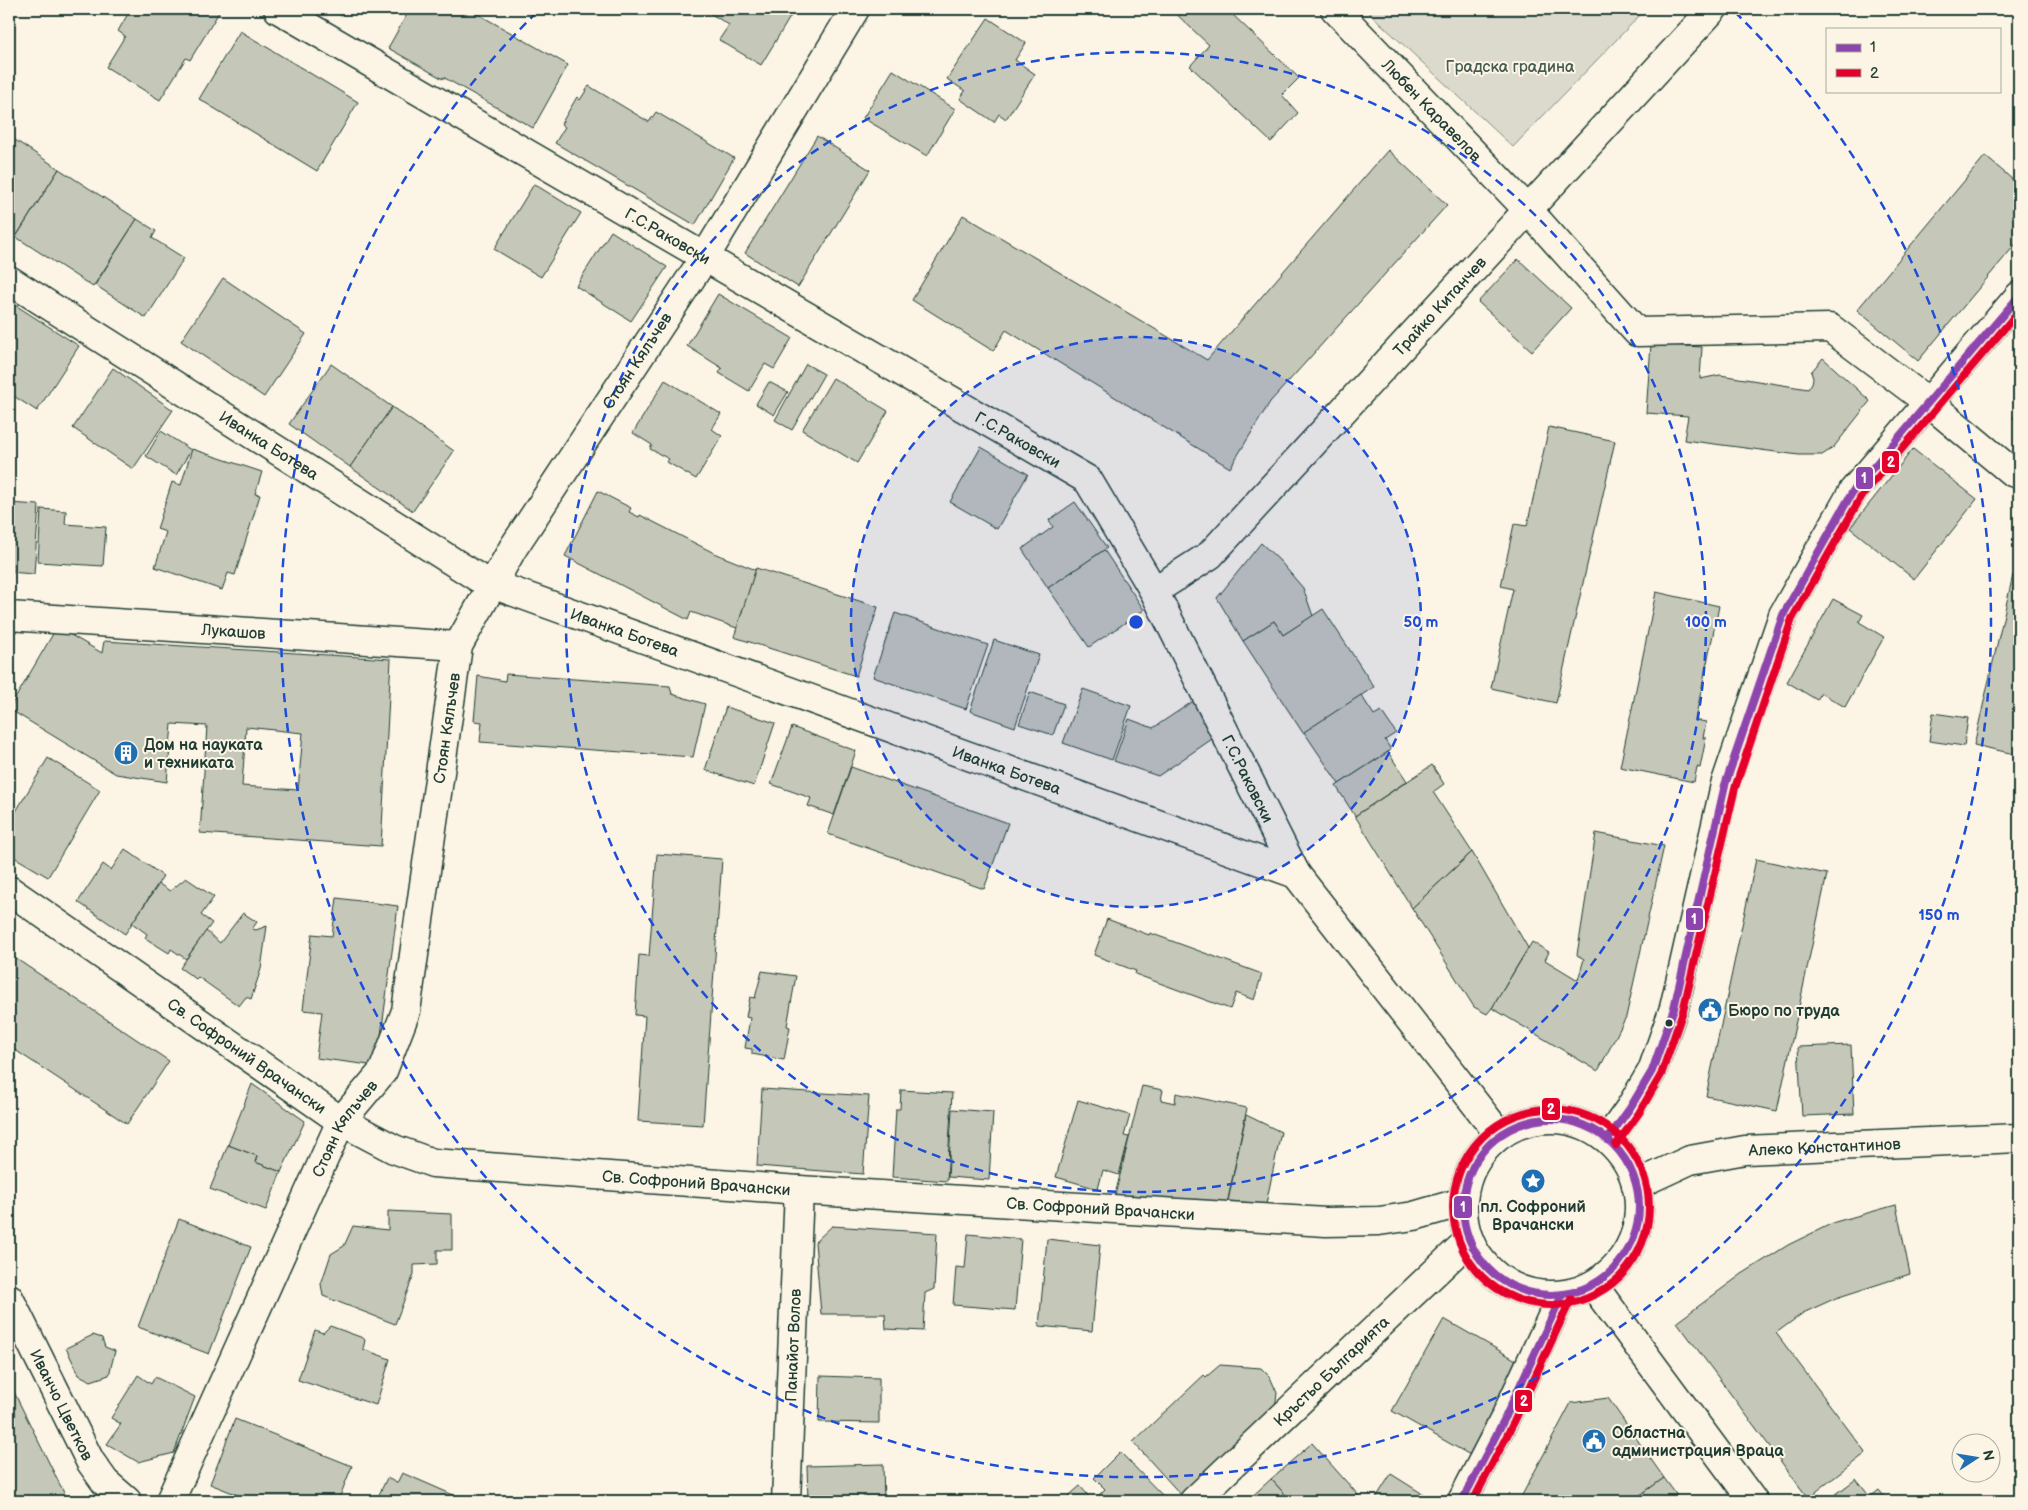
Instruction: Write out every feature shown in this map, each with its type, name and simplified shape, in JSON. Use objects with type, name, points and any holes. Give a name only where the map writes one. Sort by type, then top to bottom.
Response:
[{"type":"street","name":"Г.С.Раковски","points":[[278,9],[1088,480],[1154,591],[1296,874],[1499,1134]]},
{"type":"street","name":"Стоян Кялъчев","points":[[170,1501],[317,1170],[341,1121],[384,1071],[406,1011],[458,646],[513,548],[705,257],[855,9]]},
{"type":"street","name":"Любен Каравелов","points":[[1335,9],[1529,211],[1637,332],[1830,328],[1928,402],[2012,472],[2019,474]]},
{"type":"street","name":"Трайко Китанчев","points":[[1154,591],[1210,555],[1529,211],[1713,9]]},
{"type":"street","name":"Иванка Ботева","points":[[9,280],[469,572],[492,584],[1296,874]]},
{"type":"street","points":[[1608,1139],[1630,1108],[1652,1071],[1674,1008],[1725,785],[1783,615],[1853,491],[2019,296]]},
{"type":"street","name":"Лукашов","points":[[9,616],[458,646]]},
{"type":"street","name":"Св. Софроний Врачански","points":[[9,890],[341,1121],[394,1149],[433,1163],[799,1190],[1326,1222],[1379,1221],[1414,1216],[1462,1202]]},
{"type":"street","points":[[1542,1118],[1566,1119],[1588,1127],[1608,1139],[1620,1152],[1630,1168],[1636,1185],[1639,1213],[1633,1240],[1619,1264],[1593,1285],[1562,1295],[1539,1295],[1516,1289],[1496,1277],[1480,1261],[1469,1240],[1463,1221],[1462,1202],[1468,1176],[1480,1153],[1499,1134],[1520,1124],[1542,1118]]},
{"type":"street","name":"Алеко Константинов","points":[[1636,1185],[1690,1160],[1745,1150],[2019,1138]]},
{"type":"street","name":"Панайот Волов","points":[[786,1501],[799,1190]]},
{"type":"street","name":"Кръстьо Българията","points":[[1194,1501],[1469,1240]]},
{"type":"street","points":[[1593,1285],[1753,1501]]},
{"type":"street","points":[[1462,1501],[1505,1418],[1562,1295]]},
{"type":"street","name":"Иванчо Цветков","points":[[9,1298],[90,1461],[105,1482],[127,1501]]},
{"type":"green space","name":"Градска градина","points":[[1365,9],[1646,9],[1513,147]]},
{"type":"building","points":[[124,9],[221,9],[190,60],[186,58],[160,100],[106,67],[125,36],[118,31],[129,12]]},
{"type":"building","points":[[329,9],[346,9],[342,16]]},
{"type":"building","points":[[410,9],[469,9],[568,65],[533,128],[388,48]]},
{"type":"building","points":[[709,9],[795,9],[761,65],[719,40],[729,25],[708,12]]},
{"type":"building","points":[[1171,9],[1236,9],[1232,14],[1299,78],[1282,95],[1298,113],[1271,142],[1190,66],[1209,45]]},
{"type":"building","points":[[988,18],[1026,43],[1015,60],[1035,74],[1006,119],[999,114],[994,122],[960,99],[965,91],[947,79]]},
{"type":"building","points":[[240,31],[358,102],[317,171],[199,99]]},
{"type":"building","points":[[893,70],[955,109],[927,156],[863,118]]},
{"type":"building","points":[[589,86],[649,122],[656,112],[734,158],[695,225],[555,143],[565,127],[561,124],[577,97],[580,100]]},
{"type":"building","points":[[9,136],[59,169],[17,235],[9,229]]},
{"type":"building","points":[[817,136],[870,170],[798,287],[745,253]]},
{"type":"building","points":[[1388,150],[1447,205],[1270,402],[1230,468],[1006,330],[993,351],[912,300],[963,215],[1207,360]]},
{"type":"building","points":[[1985,156],[2019,185],[2019,240],[1918,361],[1857,310]]},
{"type":"building","points":[[59,169],[137,219],[93,287],[16,237]]},
{"type":"building","points":[[534,184],[581,213],[541,277],[494,249]]},
{"type":"building","points":[[137,219],[156,231],[152,238],[184,258],[146,318],[95,285]]},
{"type":"building","points":[[611,231],[667,267],[631,321],[576,286]]},
{"type":"building","points":[[1518,259],[1571,308],[1532,351],[1478,302]]},
{"type":"building","points":[[223,278],[306,334],[264,397],[181,341]]},
{"type":"building","points":[[718,294],[792,338],[774,369],[765,364],[749,391],[719,373],[722,368],[687,346]]},
{"type":"building","points":[[9,301],[79,346],[37,411],[9,393]]},
{"type":"building","points":[[1651,344],[1702,347],[1700,379],[1720,375],[1808,389],[1813,378],[1811,372],[1823,358],[1870,401],[1833,448],[1822,455],[1799,455],[1684,440],[1688,416],[1646,413]]},
{"type":"building","points":[[331,364],[392,407],[350,467],[289,424]]},
{"type":"building","points":[[806,364],[824,374],[792,430],[775,420]]},
{"type":"building","points":[[113,368],[173,410],[133,469],[73,428]]},
{"type":"building","points":[[833,378],[888,411],[857,463],[802,430]]},
{"type":"building","points":[[665,380],[721,414],[712,429],[722,436],[696,479],[667,462],[669,459],[650,449],[652,445],[633,433]]},
{"type":"building","points":[[769,382],[788,392],[774,415],[756,404]]},
{"type":"building","points":[[392,407],[454,451],[413,511],[350,467]]},
{"type":"building","points":[[2019,410],[2019,424],[2013,418]]},
{"type":"building","points":[[1549,427],[1615,441],[1556,703],[1491,688],[1513,589],[1501,586],[1514,524],[1527,526]]},
{"type":"building","points":[[161,431],[191,450],[176,475],[146,456]]},
{"type":"building","points":[[981,447],[1028,474],[997,529],[950,502]]},
{"type":"building","points":[[192,449],[262,472],[255,494],[260,495],[235,575],[228,573],[222,590],[155,567],[166,532],[157,529],[172,482],[181,485]]},
{"type":"building","points":[[1913,449],[1977,499],[1914,579],[1850,528]]},
{"type":"building","points":[[598,491],[631,508],[629,512],[639,517],[640,515],[716,554],[756,570],[737,628],[691,612],[688,620],[565,556]]},
{"type":"building","points":[[1075,502],[1107,548],[1048,588],[1022,549],[1053,527],[1049,520]]},
{"type":"building","points":[[9,503],[39,505],[34,574],[9,572]]},
{"type":"building","points":[[41,509],[66,511],[65,524],[106,527],[103,566],[38,562]]},
{"type":"building","points":[[1261,543],[1279,560],[1303,588],[1313,616],[1283,635],[1274,621],[1243,641],[1217,598]]},
{"type":"building","points":[[1104,550],[1144,610],[1089,647],[1048,588]]},
{"type":"building","points":[[756,568],[878,607],[856,676],[734,637]]},
{"type":"building","points":[[2013,575],[2019,577],[2019,755],[1974,745]]},
{"type":"building","points":[[1656,592],[1719,606],[1695,720],[1706,722],[1703,738],[1706,738],[1700,768],[1697,767],[1694,782],[1620,767]]},
{"type":"building","points":[[1833,599],[1863,615],[1859,622],[1884,637],[1845,707],[1821,693],[1817,700],[1787,682]]},
{"type":"building","points":[[1323,609],[1374,687],[1303,733],[1243,641],[1274,621],[1283,635]]},
{"type":"building","points":[[895,613],[988,645],[966,709],[873,677]]},
{"type":"building","name":"Дом на науката и техниката","points":[[57,627],[102,653],[104,641],[391,659],[381,846],[200,833],[207,726],[172,724],[167,782],[116,774],[9,709]],"holes":[[[246,727],[303,733],[298,790],[242,786]]]},
{"type":"building","points":[[994,640],[1039,655],[1015,727],[970,711]]},
{"type":"building","points":[[506,674],[670,686],[672,694],[705,704],[693,757],[480,742],[482,722],[474,721],[478,676],[505,681]]},
{"type":"building","points":[[1083,689],[1131,706],[1112,760],[1063,743]]},
{"type":"building","points":[[1030,692],[1064,704],[1053,735],[1019,724]]},
{"type":"building","points":[[1361,695],[1374,715],[1381,711],[1396,733],[1385,740],[1391,750],[1339,784],[1304,732]]},
{"type":"building","points":[[1195,700],[1218,735],[1158,776],[1114,761],[1129,719],[1153,728]]},
{"type":"building","points":[[726,707],[775,723],[754,786],[705,770]]},
{"type":"building","points":[[1933,713],[1968,718],[1964,746],[1929,741]]},
{"type":"building","points":[[792,727],[856,751],[834,815],[808,806],[811,798],[771,784]]},
{"type":"building","points":[[1388,752],[1407,781],[1355,816],[1336,786]]},
{"type":"building","points":[[48,758],[100,790],[48,877],[9,854],[9,823]]},
{"type":"building","points":[[1432,765],[1444,784],[1433,792],[1472,852],[1412,908],[1355,816]]},
{"type":"building","points":[[851,767],[1008,823],[984,889],[828,834]]},
{"type":"building","points":[[1596,833],[1664,846],[1626,1017],[1598,1071],[1492,1008],[1532,942],[1549,952],[1545,960],[1578,980],[1584,959],[1577,955]]},
{"type":"building","points":[[125,849],[163,876],[125,934],[78,902],[103,864],[111,870]]},
{"type":"building","points":[[1472,852],[1528,948],[1487,1014],[1474,1007],[1412,908]]},
{"type":"building","points":[[657,854],[722,859],[703,1125],[638,1121],[645,1016],[635,1015],[639,955],[649,956]]},
{"type":"building","points":[[1756,859],[1827,874],[1777,1111],[1706,1096]]},
{"type":"building","points":[[186,878],[214,897],[201,915],[212,923],[186,959],[171,949],[169,953],[145,938],[147,934],[132,923],[159,884],[170,891]]},
{"type":"building","points":[[337,898],[398,906],[377,1066],[316,1058],[322,1012],[303,1010],[312,934],[332,936]]},
{"type":"building","points":[[243,913],[257,922],[252,929],[256,930],[267,926],[261,969],[251,999],[246,997],[239,1006],[198,977],[196,979],[180,968],[206,931],[220,943]]},
{"type":"building","points":[[1107,919],[1262,974],[1254,1000],[1236,993],[1230,1009],[1135,974],[1136,971],[1094,955]]},
{"type":"building","points":[[9,954],[169,1061],[127,1124],[9,1046]]},
{"type":"building","points":[[762,971],[796,976],[787,1026],[790,1027],[784,1060],[752,1054],[752,1049],[745,1048],[750,1018],[746,1017],[750,997],[755,998]]},
{"type":"building","points":[[1851,1045],[1854,1114],[1802,1116],[1798,1047]]},
{"type":"building","points":[[252,1084],[305,1121],[281,1172],[255,1162],[257,1156],[228,1145]]},
{"type":"building","points":[[1142,1086],[1163,1090],[1161,1100],[1175,1103],[1176,1093],[1247,1108],[1227,1204],[1115,1195]]},
{"type":"building","points":[[762,1089],[869,1096],[863,1174],[757,1166]]},
{"type":"building","points":[[901,1090],[952,1093],[947,1181],[892,1177],[896,1109],[900,1109]]},
{"type":"building","points":[[1078,1100],[1130,1115],[1124,1136],[1129,1137],[1119,1175],[1103,1170],[1098,1189],[1056,1177]]},
{"type":"building","points":[[952,1109],[993,1112],[989,1180],[948,1177]]},
{"type":"building","points":[[1246,1115],[1281,1132],[1266,1204],[1228,1201]]},
{"type":"building","points":[[228,1145],[257,1156],[255,1162],[281,1172],[266,1210],[210,1189]]},
{"type":"building","points":[[1896,1205],[1910,1274],[1836,1298],[1803,1313],[1776,1333],[1866,1453],[1808,1498],[1677,1322],[1742,1274],[1788,1245],[1835,1222]]},
{"type":"building","points":[[388,1211],[452,1214],[452,1250],[437,1250],[437,1264],[414,1265],[414,1274],[395,1324],[323,1296],[321,1284],[331,1254],[344,1246],[353,1226],[388,1230]]},
{"type":"building","points":[[179,1219],[251,1247],[209,1354],[138,1327]]},
{"type":"building","points":[[832,1226],[937,1233],[934,1289],[925,1293],[923,1331],[886,1329],[885,1314],[821,1314],[815,1242]]},
{"type":"building","points":[[968,1234],[1021,1239],[1015,1310],[953,1305],[956,1267],[965,1268]]},
{"type":"building","points":[[1047,1239],[1100,1245],[1092,1331],[1039,1326]]},
{"type":"building","points":[[1444,1319],[1523,1364],[1472,1456],[1392,1411]]},
{"type":"building","points":[[330,1326],[363,1338],[365,1340],[363,1349],[390,1359],[376,1405],[298,1380],[315,1330],[323,1333]]},
{"type":"building","points":[[93,1335],[102,1338],[105,1347],[115,1351],[109,1375],[91,1381],[79,1375],[66,1348]]},
{"type":"building","points":[[1220,1365],[1261,1368],[1270,1377],[1277,1393],[1274,1418],[1183,1497],[1133,1442],[1204,1375],[1206,1377]]},
{"type":"building","points":[[138,1375],[151,1384],[155,1377],[195,1397],[174,1453],[138,1462],[107,1444],[121,1424],[111,1418]]},
{"type":"building","points":[[820,1376],[879,1378],[879,1423],[819,1422]]},
{"type":"building","points":[[9,1382],[68,1501],[9,1501]]},
{"type":"building","name":"Областна администрация Враца","points":[[1608,1398],[1664,1478],[1632,1501],[1519,1501],[1571,1403]]},
{"type":"building","points":[[235,1419],[352,1466],[338,1501],[253,1501],[210,1484]]},
{"type":"building","points":[[1312,1443],[1359,1496],[1353,1501],[1291,1501],[1271,1479]]},
{"type":"building","points":[[1120,1452],[1168,1501],[1103,1501],[1098,1496],[1105,1489],[1094,1478]]},
{"type":"building","points":[[883,1464],[884,1501],[808,1501],[807,1466]]},
{"type":"building","points":[[402,1473],[467,1501],[376,1501],[387,1478],[397,1483]]},
{"type":"building","points":[[1391,1474],[1426,1496],[1423,1501],[1374,1501]]},
{"type":"building","points":[[1664,1478],[1681,1501],[1632,1501]]},
{"type":"building","points":[[1271,1479],[1291,1501],[1247,1501]]},
{"type":"building","points":[[1856,1479],[1870,1497],[1879,1490],[1888,1501],[1827,1501]]},
{"type":"building","points":[[1080,1486],[1093,1501],[1063,1501]]},
{"type":"transit line","name":"1","points":[[1608,1139],[1630,1108],[1652,1071],[1674,1008],[1725,785],[1783,615],[1853,491],[2019,296]]},
{"type":"transit line","name":"2","points":[[1616,1145],[1639,1113],[1661,1075],[1683,1011],[1735,788],[1792,619],[1861,497],[2019,311]]},
{"type":"transit line","name":"2","points":[[1541,1109],[1561,1109],[1589,1116],[1613,1131],[1627,1145],[1642,1169],[1649,1197],[1649,1207],[1649,1217],[1642,1245],[1627,1269],[1613,1283],[1589,1298],[1561,1305],[1541,1305],[1513,1298],[1489,1283],[1475,1269],[1460,1245],[1453,1217],[1453,1197],[1460,1169],[1475,1145],[1489,1131],[1513,1116],[1541,1109]]},
{"type":"transit line","name":"1","points":[[1542,1119],[1560,1119],[1593,1129],[1619,1151],[1629,1165],[1635,1181],[1639,1207],[1635,1233],[1629,1249],[1607,1275],[1593,1285],[1577,1291],[1560,1295],[1542,1295],[1509,1285],[1483,1263],[1473,1249],[1467,1233],[1463,1216],[1463,1198],[1473,1165],[1495,1139],[1509,1129],[1525,1123],[1542,1119]]},
{"type":"transit line","name":"1","points":[[1462,1501],[1505,1418],[1562,1295]]},
{"type":"transit line","name":"2","points":[[1473,1501],[1514,1422],[1571,1299]]},
{"type":"place","name":"Дом на науката и техниката","points":[[126,753]]},
{"type":"place","name":"Бюро по труда","points":[[1710,1010]]},
{"type":"place","name":"пл. Софроний Врачански","points":[[1533,1181]]},
{"type":"place","name":"Областна администрация Враца","points":[[1594,1441]]}]
